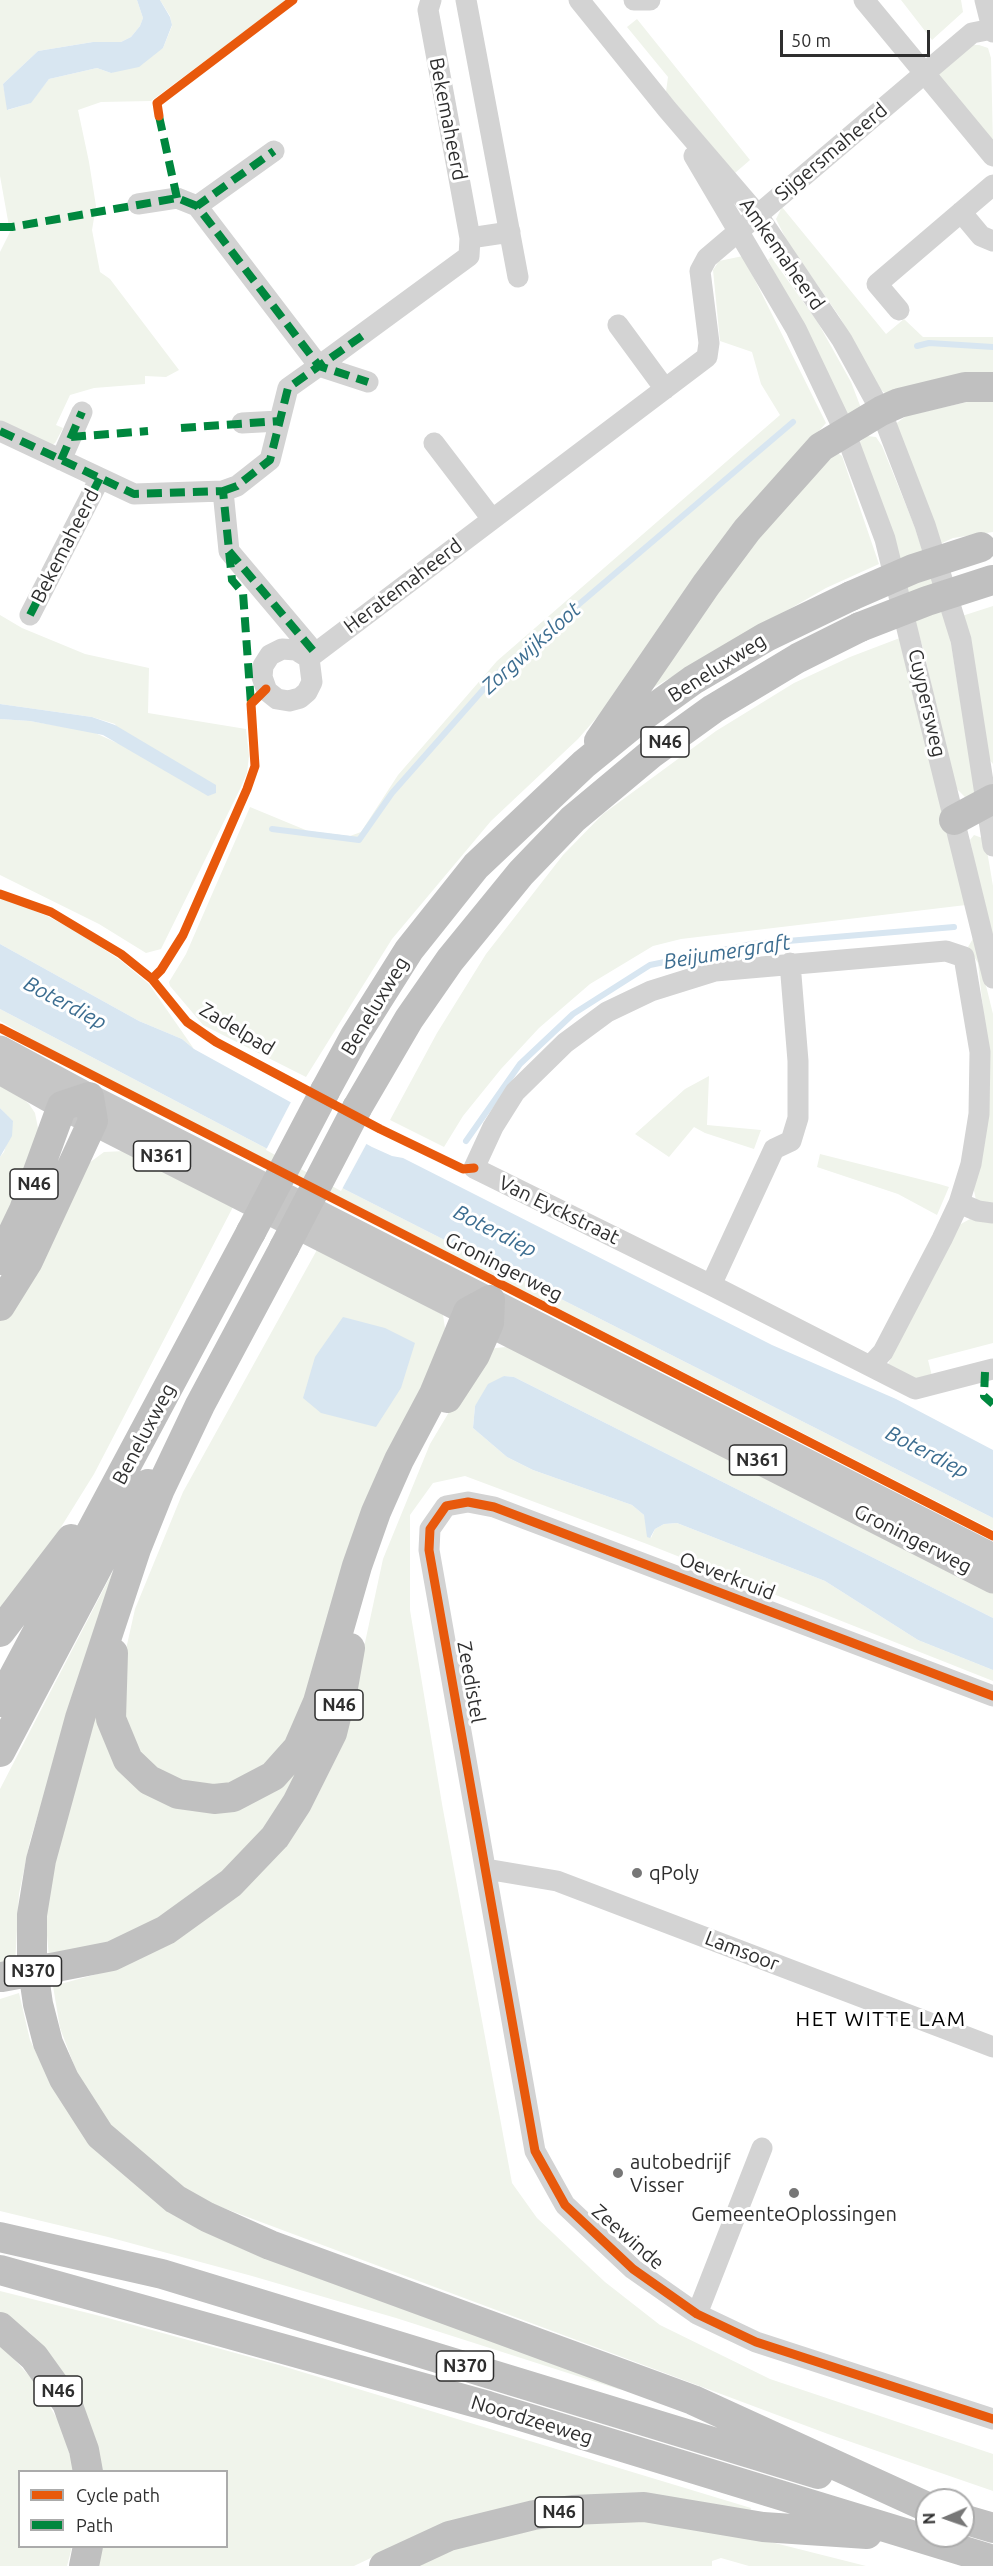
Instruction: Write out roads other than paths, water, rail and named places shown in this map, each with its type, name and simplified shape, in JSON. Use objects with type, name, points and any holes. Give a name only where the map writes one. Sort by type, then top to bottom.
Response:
[{"type":"highway","name":"N46","points":[[584,764],[621,705],[747,530],[821,447],[881,411],[899,403],[965,387],[993,387]]},
{"type":"highway","name":"Beneluxweg","points":[[0,1702],[355,1036],[416,941],[476,866],[584,764],[643,716],[693,680],[765,637],[851,596],[913,569],[987,545]]},
{"type":"highway","name":"Beneluxweg","points":[[200,1405],[357,1108],[409,1019],[450,960],[521,873],[573,819],[628,771],[713,709],[798,658],[860,627],[927,601],[993,580]]},
{"type":"highway","points":[[954,820],[991,817]]},
{"type":"highway","name":"N46","points":[[0,1260],[24,1210],[81,1108]]},
{"type":"highway","name":"N46","points":[[0,1306],[28,1261],[81,1108]]},
{"type":"highway","name":"N46","points":[[200,1405],[159,1490],[118,1599],[112,1661],[111,1719],[129,1760],[149,1780],[163,1788],[195,1798],[233,1797],[273,1776],[286,1763],[306,1731],[318,1702],[357,1566],[376,1512],[399,1460],[482,1312]]},
{"type":"highway","name":"N46","points":[[1,1977],[112,1956],[166,1930],[231,1883],[275,1837],[297,1803],[332,1733],[356,1616],[370,1565],[388,1517],[426,1434],[475,1355],[482,1312]]},
{"type":"highway","name":"N46","points":[[0,1752],[114,1536],[200,1405]]},
{"type":"highway","name":"N46","points":[[0,1632],[129,1462]]},
{"type":"highway","name":"N370","points":[[118,1599],[64,1774],[41,1860],[32,1915],[32,1963],[38,2004],[48,2043],[64,2079],[100,2135],[175,2199],[207,2217],[270,2245],[693,2400],[915,2502]]},
{"type":"highway","name":"Noordzeeweg","points":[[0,2237],[162,2274],[915,2503]]},
{"type":"highway","name":"Noordzeeweg","points":[[0,2270],[488,2406],[915,2536]]},
{"type":"highway","name":"N46","points":[[0,2327],[34,2357],[67,2403],[84,2450],[88,2470]]},
{"type":"highway","name":"N46","points":[[384,2566],[449,2536],[534,2515],[600,2508],[644,2507],[763,2527],[915,2538]]},
{"type":"highway","points":[[975,2523],[993,2528]]},
{"type":"highway","points":[[84,2566],[88,2548]]},
{"type":"highway","name":"Noordzeeweg","points":[[954,2548],[993,2560]]},
{"type":"main road","name":"Groningerweg","points":[[0,1049],[34,1079],[81,1108],[482,1312],[993,1580]]},
{"type":"main road","name":"Groningerweg","points":[[0,1071],[34,1079]]},
{"type":"main road","name":"Groningerweg","points":[[482,1312],[993,1557]]},
{"type":"street","name":"Bekemaheerd","points":[[0,431],[134,494],[223,491],[237,486],[270,460],[288,388],[469,256],[470,238],[428,9],[431,0]]},
{"type":"street","name":"Bekemaheerd","points":[[466,0],[518,277]]},
{"type":"street","name":"Amkemaheerd","points":[[579,0],[667,109],[757,214],[842,340],[881,411]]},
{"type":"street","points":[[634,0],[650,0]]},
{"type":"street","points":[[864,0],[993,156]]},
{"type":"street","name":"Sijgersmaheerd","points":[[738,231],[972,33],[993,30],[985,0]]},
{"type":"street","name":"Amkemaheerd","points":[[667,109],[796,329],[845,432]]},
{"type":"street","points":[[197,206],[274,151]]},
{"type":"street","points":[[899,310],[877,284],[993,185]]},
{"type":"street","points":[[138,204],[177,198],[197,206],[319,366],[368,382]]},
{"type":"street","points":[[961,212],[981,236],[993,241]]},
{"type":"street","name":"Heratemaheerd","points":[[223,491],[229,551],[312,656],[706,357],[709,342],[700,271],[707,258],[738,231]]},
{"type":"street","points":[[470,238],[510,232]]},
{"type":"street","points":[[618,325],[664,389]]},
{"type":"street","name":"Cuypersweg","points":[[881,411],[925,525],[961,640],[991,817]]},
{"type":"street","points":[[61,460],[82,412]]},
{"type":"street","points":[[242,423],[279,421]]},
{"type":"street","name":"Cuypersweg","points":[[845,432],[885,539],[993,978]]},
{"type":"street","points":[[434,443],[492,519]]},
{"type":"street","name":"Bekemaheerd","points":[[30,615],[100,478]]},
{"type":"street","name":"Van Eyckstraat","points":[[946,951],[964,957],[980,1052],[979,1114],[971,1164],[959,1203],[884,1352],[871,1365],[474,1168],[493,1127],[515,1092],[565,1043],[607,1012],[651,991],[715,971],[946,951]]},
{"type":"street","points":[[711,1285],[774,1149],[791,1141],[798,1118],[798,1061],[790,963]]},
{"type":"street","points":[[959,1203],[978,1211],[993,1213]]},
{"type":"street","points":[[871,1365],[915,1389],[993,1370]]},
{"type":"street","name":"Oeverkruid","points":[[446,1506],[468,1502],[494,1507],[993,1696]]},
{"type":"street","name":"Zeedistel","points":[[446,1506],[430,1529],[429,1550],[486,1869]]},
{"type":"street","name":"Lamsoor","points":[[486,1869],[557,1881],[993,2047]]},
{"type":"street","name":"Zeewinde","points":[[486,1869],[535,2151],[565,2205],[633,2269],[697,2314],[756,2342],[993,2420]]},
{"type":"street","points":[[697,2314],[762,2148]]},
{"type":"water","points":[[137,0],[160,0],[170,17],[172,25],[163,48],[139,67],[111,73],[97,68],[49,79],[31,103],[7,110],[3,84],[38,51],[93,42],[121,42],[131,37],[143,18]]},
{"type":"water","points":[[0,704],[92,717],[115,725],[216,785],[216,793],[208,796],[103,735],[30,721],[0,719]]},
{"type":"water","name":"Boterdiep","points":[[0,944],[139,1021],[182,1039],[194,1049],[372,1147],[403,1158],[772,1345],[896,1399],[993,1450],[993,1518],[346,1190],[0,1009]]},
{"type":"water","points":[[0,1108],[13,1121],[12,1136],[0,1157]]},
{"type":"water","points":[[343,1317],[385,1328],[415,1343],[401,1388],[376,1427],[321,1413],[303,1398],[315,1357]]},
{"type":"water","points":[[504,1376],[514,1377],[993,1618],[993,1670],[918,1640],[825,1581],[677,1523],[664,1524],[655,1529],[650,1538],[647,1537],[644,1515],[632,1505],[533,1470],[507,1457],[473,1428],[475,1406],[488,1384]]},
{"type":"waterway","name":"Zorgwijksloot","points":[[917,346],[929,343],[993,347]]},
{"type":"waterway","name":"Zorgwijksloot","points":[[272,829],[359,840],[392,793],[497,674],[793,422]]},
{"type":"waterway","name":"Beijumergraft","points":[[466,1141],[520,1064],[573,1014],[650,965],[752,944],[954,927]]},
{"type":"place","name":"qPoly","points":[[637,1873]]},
{"type":"place","name":"autobedrijf Visser","points":[[618,2173]]},
{"type":"place","name":"GemeenteOplossingen","points":[[794,2193]]},
{"type":"district","name":"HET WITTE LAM","points":[[881,2019]]}]
